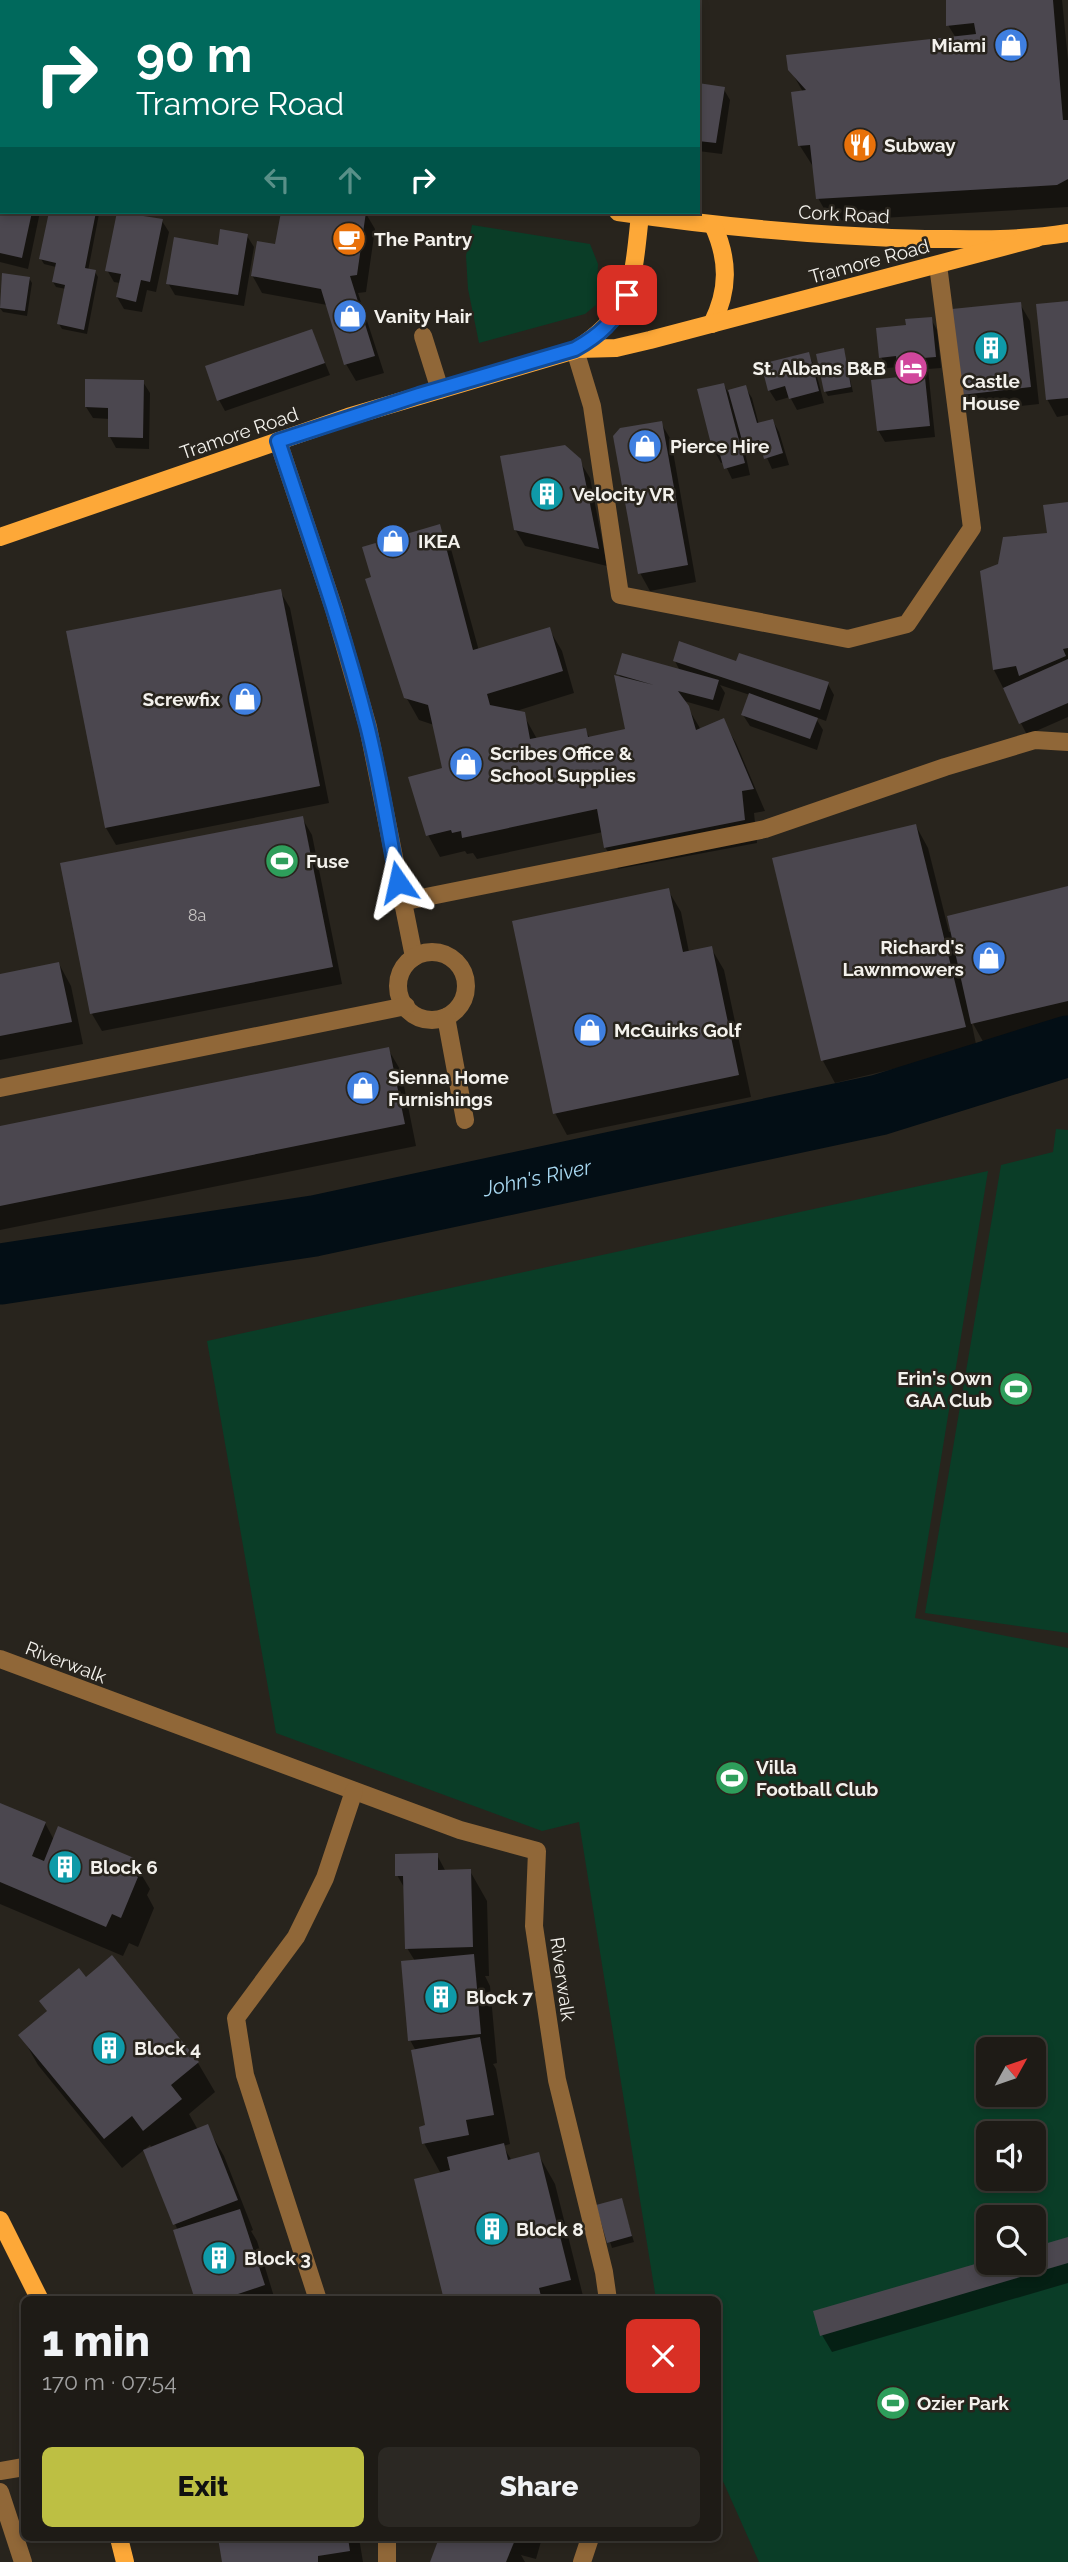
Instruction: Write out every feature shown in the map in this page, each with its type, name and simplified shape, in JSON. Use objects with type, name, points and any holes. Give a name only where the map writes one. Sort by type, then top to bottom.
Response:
[{"type":"main road","name":"Cork Road","points":[[633,214],[713,225],[887,238],[1037,238],[1068,233]]},
{"type":"main road","name":"Tramore Road","points":[[0,537],[348,417],[575,349],[596,337],[620,310],[632,276],[640,215]]},
{"type":"main road","points":[[712,324],[723,299],[726,271],[720,241],[713,225]]},
{"type":"main road","name":"Tramore Road","points":[[575,349],[616,348],[1037,238]]},
{"type":"main road","points":[[0,2220],[38,2296]]},
{"type":"main road","points":[[120,2541],[125,2562]]},
{"type":"street","points":[[575,349],[592,406],[620,595],[848,639],[907,624],[972,528],[938,265]]},
{"type":"street","points":[[423,336],[440,390]]},
{"type":"street","points":[[278,441],[334,609],[365,715],[414,957]]},
{"type":"street","points":[[401,902],[765,829],[945,767],[1035,740],[1068,742]]},
{"type":"street","points":[[424,953],[446,955],[462,970],[466,991],[462,1002],[446,1017],[435,1020],[424,1018],[405,1006],[398,985],[400,974],[414,957],[424,953]]},
{"type":"street","points":[[0,1088],[405,1006]]},
{"type":"street","points":[[446,1017],[465,1120]]},
{"type":"street","name":"Riverwalk","points":[[0,1659],[460,1830],[537,1851],[534,1926],[557,2080],[604,2272],[607,2296]]},
{"type":"street","points":[[317,2296],[245,2075],[236,2018],[296,1937],[325,1878],[354,1791]]},
{"type":"street","points":[[0,2471],[21,2468]]},
{"type":"street","points":[[0,2492],[23,2562]]},
{"type":"street","points":[[387,2541],[387,2562]]},
{"type":"street","points":[[582,2562],[589,2541]]},
{"type":"green space","points":[[472,225],[590,244],[598,264],[596,305],[585,314],[479,343],[468,289],[466,256]]},
{"type":"green space","name":"Erin's Own GAA Club","points":[[1056,1129],[1068,1130],[1068,1633],[925,1613],[1001,1165],[1053,1152]]},
{"type":"green space","name":"Villa Football Club","points":[[988,1171],[915,1618],[1068,1648],[1068,2562],[759,2562],[721,2477],[721,2296],[656,2296],[579,1822],[542,1831],[276,1733],[207,1341]]},
{"type":"building","points":[[946,0],[1053,0],[1063,120],[1068,120],[1068,179],[1057,185],[816,199],[810,145],[798,146],[791,92],[806,90],[788,70],[786,55],[976,34],[974,23],[946,26]]},
{"type":"building","points":[[700,83],[725,87],[716,143],[700,141]]},
{"type":"building","points":[[0,214],[32,214],[22,258],[0,253]]},
{"type":"building","points":[[49,214],[96,214],[85,268],[96,270],[84,330],[57,324],[65,285],[52,282],[56,263],[39,259]]},
{"type":"building","points":[[117,214],[163,219],[150,282],[141,280],[136,302],[116,297],[121,274],[105,271]]},
{"type":"building","points":[[281,214],[366,214],[357,275],[350,276],[375,356],[344,365],[321,289],[251,276],[257,241],[275,244]]},
{"type":"building","points":[[220,229],[248,234],[238,295],[166,284],[174,237],[218,245]]},
{"type":"building","points":[[2,273],[30,277],[25,311],[0,308]]},
{"type":"building","points":[[1068,301],[1068,398],[1046,400],[1036,304]]},
{"type":"building","name":"Castle House","points":[[1021,302],[1031,387],[961,395],[952,309]]},
{"type":"building","name":"St. Albans B&B","points":[[932,317],[936,357],[923,358],[930,426],[877,431],[871,380],[899,377],[896,356],[879,358],[876,328],[906,325],[905,319]]},
{"type":"building","points":[[312,329],[325,363],[217,401],[205,366]]},
{"type":"building","points":[[844,348],[851,387],[824,392],[816,354]]},
{"type":"building","points":[[809,352],[819,391],[789,399],[785,386],[768,391],[761,364]]},
{"type":"building","points":[[85,379],[144,380],[143,438],[108,437],[108,408],[85,407]]},
{"type":"building","points":[[724,383],[745,463],[724,469],[719,451],[713,452],[697,389]]},
{"type":"building","points":[[746,385],[757,423],[773,419],[783,453],[764,459],[759,440],[743,444],[728,390]]},
{"type":"building","points":[[662,421],[688,565],[638,574],[613,436],[620,428]]},
{"type":"building","name":"Velocity VR","points":[[565,445],[581,459],[599,549],[514,530],[500,456]]},
{"type":"building","points":[[1068,502],[1068,648],[1063,649],[1066,656],[1019,676],[1016,666],[993,670],[980,571],[998,564],[1003,537],[1047,533],[1043,505]]},
{"type":"building","points":[[440,524],[473,650],[550,627],[563,671],[487,694],[490,705],[525,712],[530,739],[586,728],[588,737],[625,729],[614,675],[654,685],[616,674],[622,653],[719,680],[713,700],[678,691],[689,706],[696,730],[724,718],[754,789],[742,791],[745,820],[604,848],[597,809],[462,838],[461,831],[452,833],[451,830],[426,836],[408,777],[442,768],[428,705],[404,698],[365,579],[371,577],[362,547]]},
{"type":"building","points":[[281,589],[320,786],[105,828],[66,631]]},
{"type":"building","points":[[679,641],[736,661],[739,653],[829,682],[820,710],[673,661]]},
{"type":"building","points":[[1068,659],[1068,703],[1019,724],[1003,688]]},
{"type":"building","points":[[749,693],[818,718],[810,739],[741,715]]},
{"type":"building","points":[[303,816],[333,967],[90,1014],[60,863]]},
{"type":"building","points":[[916,824],[966,1027],[821,1061],[772,858]]},
{"type":"building","points":[[1068,886],[1068,1001],[971,1024],[947,916]]},
{"type":"building","points":[[669,888],[683,952],[712,946],[739,1075],[553,1114],[512,921]]},
{"type":"building","points":[[59,962],[72,1022],[0,1036],[0,974]]},
{"type":"building","points":[[389,1047],[405,1124],[0,1206],[0,1126]]},
{"type":"building","name":"Block 6","points":[[0,1803],[46,1822],[32,1856],[44,1861],[58,1826],[134,1858],[128,1872],[138,1877],[121,1918],[112,1914],[106,1927],[0,1882]]},
{"type":"building","points":[[438,1853],[438,1870],[471,1869],[473,1947],[405,1949],[403,1876],[395,1876],[395,1854]]},
{"type":"building","name":"Block 7","points":[[474,1954],[481,2034],[408,2041],[401,1961]]},
{"type":"building","name":"Block 4","points":[[112,1955],[199,2062],[171,2085],[182,2099],[143,2131],[132,2116],[104,2139],[18,2035],[47,2011],[39,2001],[79,1968],[86,1977]]},
{"type":"building","points":[[480,2037],[494,2115],[466,2120],[469,2135],[422,2144],[419,2127],[425,2125],[411,2050]]},
{"type":"building","points":[[208,2124],[238,2200],[173,2225],[143,2150]]},
{"type":"building","name":"Block 8","points":[[504,2143],[508,2160],[539,2152],[571,2280],[539,2288],[541,2296],[443,2296],[414,2179],[450,2170],[447,2157]]},
{"type":"building","points":[[622,2198],[632,2236],[607,2243],[596,2205]]},
{"type":"building","name":"Block 3","points":[[240,2209],[265,2285],[232,2296],[194,2296],[173,2230]]},
{"type":"building","points":[[1068,2237],[1068,2263],[1046,2269],[1046,2243]]},
{"type":"building","points":[[976,2264],[976,2275],[1027,2275],[820,2336],[813,2311]]},
{"type":"building","points":[[218,2541],[348,2541],[350,2551],[318,2556],[318,2562],[222,2562]]},
{"type":"building","points":[[438,2541],[515,2541],[506,2562],[430,2562]]},
{"type":"waterway","name":"John's River","points":[[0,1274],[314,1226],[879,1105],[1068,1046]]},
{"type":"place","name":"Miami","points":[[1011,45]]},
{"type":"place","name":"Subway","points":[[860,145]]},
{"type":"place","name":"The Pantry","points":[[349,239]]},
{"type":"place","name":"Vanity Hair","points":[[350,316]]},
{"type":"place","name":"Castle House","points":[[991,348]]},
{"type":"place","name":"St. Albans B&B","points":[[911,368]]},
{"type":"place","name":"Pierce Hire","points":[[645,446]]},
{"type":"place","name":"Velocity VR","points":[[547,494]]},
{"type":"place","name":"IKEA","points":[[393,541]]},
{"type":"place","name":"Screwfix","points":[[245,699]]},
{"type":"place","name":"Scribes Office & School Supplies","points":[[466,764]]},
{"type":"place","name":"Fuse","points":[[282,861]]},
{"type":"place","name":"Richard's Lawnmowers","points":[[989,958]]},
{"type":"place","name":"McGuirks Golf","points":[[590,1030]]},
{"type":"place","name":"Sienna Home Furnishings","points":[[363,1088]]},
{"type":"place","name":"Erin's Own GAA Club","points":[[1016,1389]]},
{"type":"place","name":"Villa Football Club","points":[[732,1778]]},
{"type":"place","name":"Block 6","points":[[65,1867]]},
{"type":"place","name":"Block 7","points":[[441,1997]]},
{"type":"place","name":"Block 4","points":[[109,2048]]},
{"type":"place","name":"Block 8","points":[[492,2229]]},
{"type":"place","name":"Block 3","points":[[219,2258]]},
{"type":"place","name":"Ozier Park","points":[[893,2403]]},
{"type":"route","points":[[398,882],[368,727],[334,609],[278,441],[419,395],[575,349],[596,337],[609,325],[627,295]]}]
